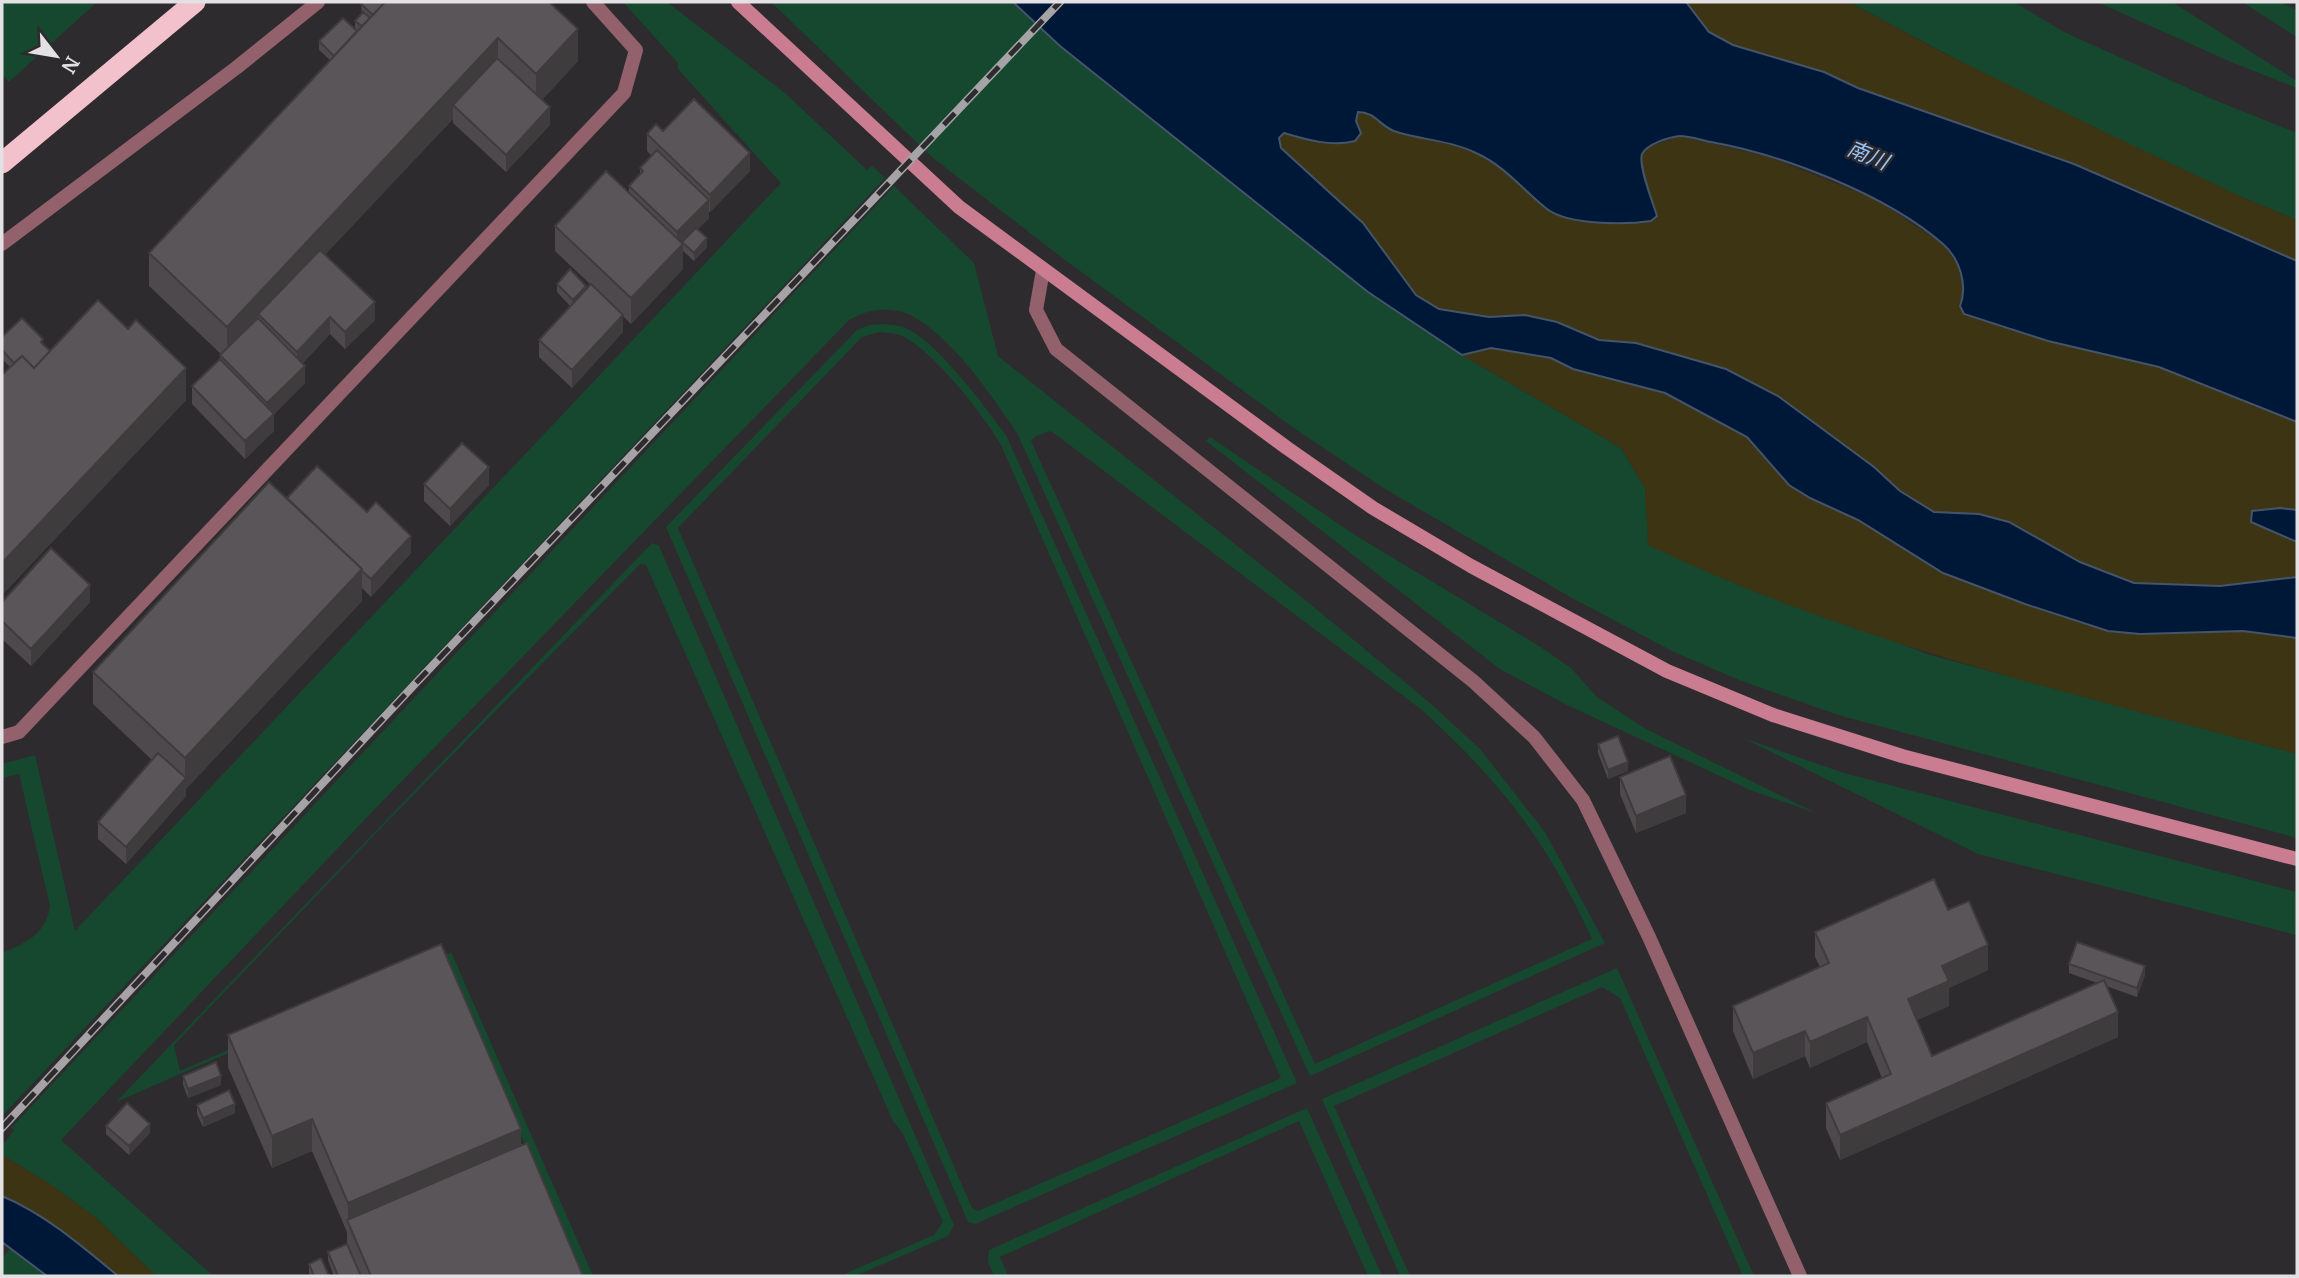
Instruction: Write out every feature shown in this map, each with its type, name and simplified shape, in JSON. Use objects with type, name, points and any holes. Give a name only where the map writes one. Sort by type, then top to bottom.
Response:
[{"type":"highway","points":[[2,163],[195,2]]},
{"type":"street","points":[[2,244],[236,68],[318,2]]},
{"type":"street","points":[[2,737],[19,732],[624,93],[636,50],[593,2]]},
{"type":"street","points":[[738,2],[959,207],[1373,508],[1471,566],[1667,671],[1731,699],[1831,735],[2297,859]]},
{"type":"street","points":[[1043,270],[1036,310],[1056,349],[1473,681],[1534,737],[1583,800],[1649,937],[1800,1276]]},
{"type":"green space","points":[[2,2],[97,2],[9,82],[2,74]]},
{"type":"green space","points":[[623,2],[667,2],[786,94],[867,170],[872,166],[885,178],[2,1116],[2,953],[34,936],[44,924],[50,906],[19,774],[2,778],[2,764],[35,755],[75,931],[781,183],[678,69],[678,63]]},
{"type":"green space","points":[[771,2],[1013,2],[1060,46],[1368,292],[1462,355],[1621,448],[1645,488],[1649,545],[1930,655],[2297,754],[2297,838],[1838,715],[1739,680],[1674,652],[1572,598],[1385,489],[1298,431],[1057,254],[933,158]]},
{"type":"green space","points":[[1849,2],[2014,2],[2064,32],[2212,99],[2297,133],[2297,220],[2183,171],[2070,117]]},
{"type":"green space","points":[[2097,2],[2172,2],[2297,81],[2297,88],[2231,62]]},
{"type":"green space","points":[[2242,2],[2280,2],[2297,10],[2297,37]]},
{"type":"green space","points":[[894,186],[974,263],[998,356],[1309,603],[1430,703],[1480,749],[1545,832],[1605,943],[1310,1076],[1017,433],[970,368],[942,338],[912,316],[896,310],[880,310],[849,320],[372,812],[61,1140],[213,1276],[156,1276],[95,1217],[50,1184],[2,1155],[2,1141],[5,1142],[14,1130],[11,1128]],"holes":[[[1051,431],[1422,710],[1476,763],[1520,815],[1557,871],[1592,939],[1315,1064],[1031,441],[1036,436]]]},
{"type":"green space","points":[[884,324],[905,328],[931,346],[986,408],[1006,435],[1297,1083],[975,1224],[968,1222],[666,527],[857,330],[869,325]],"holes":[[[879,332],[903,336],[931,358],[971,402],[1001,445],[1281,1078],[978,1211],[972,1208],[678,528],[862,337]]]},
{"type":"green space","points":[[1210,437],[1355,535],[1542,648],[1571,668],[1597,697],[1644,728],[1816,813],[1750,790],[1567,705],[1500,669],[1206,441]]},
{"type":"green space","points":[[652,543],[659,546],[954,1225],[948,1236],[855,1276],[840,1276],[934,1235],[943,1222],[903,1134],[893,1121],[646,565],[640,564],[379,830],[174,1045],[180,1071],[451,952],[593,1276],[583,1276],[444,959],[116,1102]]},
{"type":"green space","points":[[1743,738],[1844,773],[2297,892],[2297,935],[1978,854]]},
{"type":"green space","points":[[1617,968],[1754,1276],[1743,1276],[1620,998],[1602,987],[1334,1106],[1410,1276],[1400,1276],[1322,1099]]},
{"type":"green space","points":[[1307,1108],[1382,1276],[1368,1276],[1299,1121],[1000,1257],[1008,1276],[994,1276],[988,1262],[989,1250]]},
{"type":"green space","points":[[11,1248],[47,1276],[2,1276],[2,1258]]},
{"type":"sand","points":[[1686,2],[1849,2],[1940,51],[2113,136],[2297,220],[2297,261],[2074,164],[1858,88],[1824,72],[1733,45],[1709,32]]},
{"type":"sand","points":[[1358,112],[1370,112],[1391,130],[1440,140],[1475,152],[1522,183],[1548,210],[1643,223],[1646,177],[1642,155],[1647,148],[1679,136],[1769,157],[1875,199],[1944,245],[1957,264],[1965,294],[1984,321],[2099,354],[2159,367],[2297,422],[2297,510],[2253,511],[2251,522],[2297,542],[2297,577],[2220,586],[2134,583],[2080,562],[2037,537],[1979,514],[1934,512],[1900,491],[1874,467],[1778,396],[1726,369],[1636,343],[1599,340],[1557,322],[1525,315],[1489,317],[1439,309],[1416,295],[1363,223],[1281,148],[1279,138],[1284,133],[1317,141],[1356,121]]},
{"type":"sand","points":[[1491,348],[1551,358],[1573,369],[1665,393],[1700,409],[1747,437],[1789,485],[1810,498],[1858,520],[1943,573],[2025,604],[2108,631],[2140,634],[2243,631],[2297,638],[2297,754],[2050,688],[1886,639],[1726,580],[1648,545],[1645,488],[1621,448],[1462,355]]},
{"type":"sand","points":[[2,1155],[50,1184],[95,1217],[156,1276],[118,1276],[48,1221],[2,1196]]},
{"type":"water","name":"南川","points":[[1013,2],[1686,2],[1709,32],[1733,45],[1824,72],[1858,88],[2074,164],[2297,261],[2297,422],[2159,367],[2048,341],[1964,314],[1960,306],[1963,282],[1954,257],[1943,244],[1920,226],[1893,209],[1833,179],[1740,148],[1680,136],[1648,147],[1641,159],[1657,216],[1651,221],[1612,223],[1582,221],[1556,214],[1486,158],[1456,145],[1394,131],[1364,113],[1358,112],[1356,121],[1361,133],[1355,141],[1328,143],[1284,133],[1279,138],[1281,148],[1363,223],[1416,295],[1439,309],[1489,317],[1525,315],[1557,322],[1599,340],[1636,343],[1726,369],[1778,396],[1874,467],[1900,491],[1934,512],[1979,514],[2009,522],[2080,562],[2134,583],[2220,586],[2297,577],[2297,638],[2243,631],[2140,634],[2108,631],[2025,604],[1943,573],[1858,520],[1810,498],[1789,485],[1747,437],[1665,393],[1573,369],[1551,358],[1491,348],[1462,355],[1368,292],[1060,46]]},
{"type":"water","points":[[2280,508],[2297,510],[2297,542],[2251,522],[2252,511]]},
{"type":"water","points":[[2,1196],[48,1221],[118,1276],[47,1276],[2,1242]]},
{"type":"building","points":[[385,2],[373,15],[361,4]]},
{"type":"building","points":[[385,2],[549,2],[578,29],[536,74],[498,38],[227,327],[149,253]]},
{"type":"building","points":[[363,12],[370,18],[362,26],[355,21]]},
{"type":"building","points":[[343,18],[357,31],[334,56],[319,41]]},
{"type":"building","points":[[497,58],[550,107],[506,155],[453,105]]},
{"type":"building","points":[[694,99],[750,153],[710,195],[647,134],[656,124],[663,131]]},
{"type":"building","points":[[657,150],[709,200],[677,232],[629,186],[643,171],[640,168]]},
{"type":"building","points":[[606,171],[683,244],[631,298],[555,226]]},
{"type":"building","points":[[696,228],[707,238],[694,253],[682,242]]},
{"type":"building","points":[[320,250],[375,302],[345,332],[330,317],[297,352],[258,314]]},
{"type":"building","points":[[570,269],[586,286],[573,300],[557,284]]},
{"type":"building","points":[[591,284],[623,315],[572,370],[539,340]]},
{"type":"building","points":[[98,300],[128,329],[136,320],[186,368],[2,563],[2,375],[22,356],[34,368]]},
{"type":"building","points":[[22,318],[43,339],[41,342],[50,351],[34,368],[22,356],[14,363],[2,350],[2,337]]},
{"type":"building","points":[[258,318],[305,366],[267,403],[220,355]]},
{"type":"building","points":[[220,359],[274,414],[245,441],[192,386]]},
{"type":"building","points":[[462,443],[489,467],[450,509],[424,484]]},
{"type":"building","points":[[317,466],[367,512],[376,502],[411,536],[371,579],[287,498]]},
{"type":"building","points":[[269,482],[362,569],[185,758],[93,672]]},
{"type":"building","points":[[51,548],[90,585],[31,649],[2,621],[2,602]]},
{"type":"building","points":[[1618,736],[1628,762],[1608,770],[1598,744]]},
{"type":"building","points":[[158,753],[186,778],[126,847],[98,822]]},
{"type":"building","points":[[1670,756],[1686,795],[1636,816],[1620,777]]},
{"type":"building","points":[[1934,879],[1948,910],[1969,901],[1988,945],[1942,966],[1949,981],[1908,999],[1932,1056],[2104,980],[2118,1012],[1840,1135],[1826,1103],[1891,1074],[1867,1017],[1810,1042],[1805,1031],[1753,1053],[1733,1006],[1829,963],[1815,932]]},
{"type":"building","points":[[2077,942],[2145,966],[2137,988],[2069,964]]},
{"type":"building","points":[[441,944],[521,1129],[348,1203],[312,1119],[272,1136],[228,1035]]},
{"type":"building","points":[[216,1062],[221,1076],[188,1089],[183,1076]]},
{"type":"building","points":[[229,1090],[235,1104],[203,1118],[197,1105]]},
{"type":"building","points":[[127,1103],[150,1124],[129,1146],[106,1126]]},
{"type":"building","points":[[527,1143],[583,1276],[371,1276],[347,1220]]},
{"type":"building","points":[[347,1244],[361,1276],[338,1276],[328,1252]]},
{"type":"building","points":[[321,1258],[329,1276],[314,1276],[309,1264]]},
{"type":"railway","points":[[2,1128],[414,685],[1060,2]]}]
